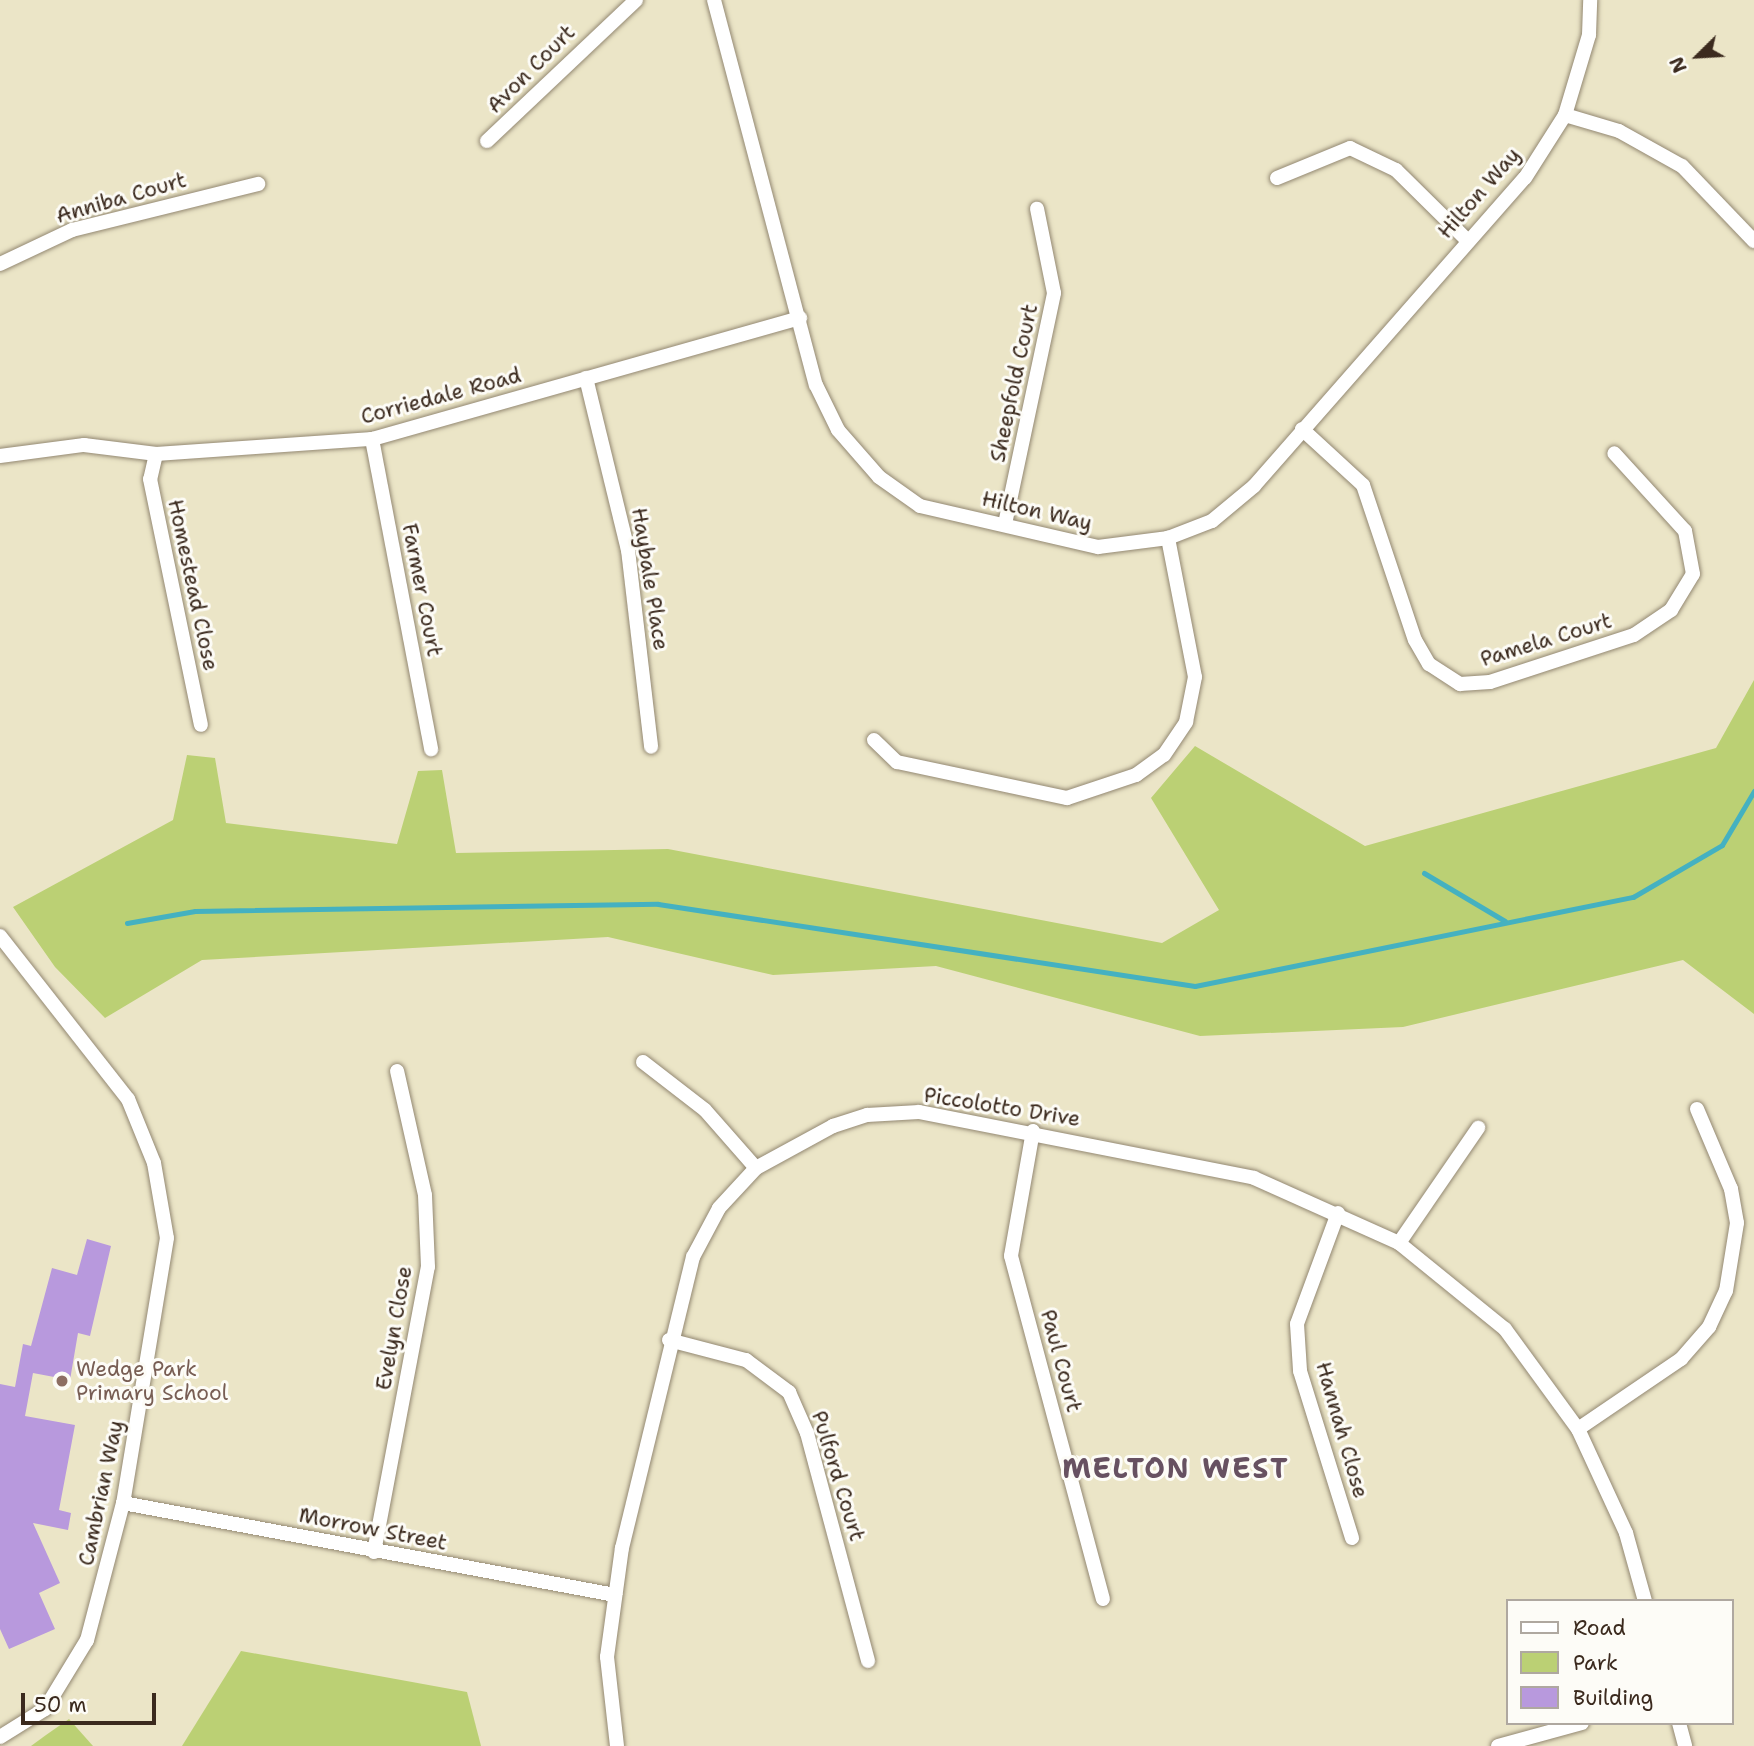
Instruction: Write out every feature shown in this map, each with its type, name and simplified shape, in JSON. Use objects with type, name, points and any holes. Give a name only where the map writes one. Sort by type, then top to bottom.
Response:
[{"type":"street","name":"Avon Court","points":[[487,141],[636,0]]},
{"type":"street","name":"Hilton Way","points":[[714,0],[816,385],[838,430],[879,477],[920,506],[1098,547],[1168,538],[1212,521],[1254,486],[1525,177],[1565,116],[1589,35],[1590,0]]},
{"type":"street","points":[[1565,116],[1619,131],[1682,166],[1754,241]]},
{"type":"street","points":[[1277,178],[1350,148],[1396,170],[1467,240]]},
{"type":"street","name":"Anniba Court","points":[[0,264],[72,230],[258,184]]},
{"type":"street","name":"Sheepfold Court","points":[[1005,524],[1054,293],[1037,209]]},
{"type":"street","name":"Corriedale Road","points":[[0,456],[84,445],[156,454],[372,439],[800,318]]},
{"type":"street","name":"Haybale Place","points":[[586,378],[628,550],[651,747]]},
{"type":"street","name":"Pamela Court","points":[[1302,429],[1363,485],[1415,640],[1429,664],[1460,684],[1490,682],[1634,635],[1671,610],[1693,574],[1685,531],[1614,453]]},
{"type":"street","name":"Farmer Court","points":[[372,439],[431,748]]},
{"type":"street","name":"Homestead Close","points":[[156,454],[150,480],[201,725]]},
{"type":"street","points":[[874,740],[897,762],[1067,798],[1136,775],[1164,755],[1186,722],[1195,677],[1168,538]]},
{"type":"street","name":"Cambrian Way","points":[[0,936],[128,1099],[162,1194],[167,1238],[162,1286],[123,1503],[87,1640],[45,1709],[0,1737]]},
{"type":"street","points":[[643,1062],[705,1110],[756,1168]]},
{"type":"street","name":"Evelyn Close","points":[[374,1552],[428,1267],[425,1195],[397,1071]]},
{"type":"street","points":[[1578,1429],[1681,1359],[1709,1326],[1726,1291],[1737,1223],[1731,1189],[1697,1109]]},
{"type":"street","name":"Piccolotto Drive","points":[[617,1746],[607,1657],[615,1595],[669,1339],[693,1257],[719,1208],[756,1168],[867,1115],[919,1112],[1033,1131],[1254,1178],[1339,1213],[1399,1243],[1505,1329],[1578,1429],[1626,1533],[1644,1599]]},
{"type":"street","points":[[1399,1243],[1478,1128]]},
{"type":"street","name":"Paul Court","points":[[1033,1131],[1011,1256],[1103,1599]]},
{"type":"street","name":"Hannah Close","points":[[1339,1213],[1297,1324],[1300,1371],[1352,1538]]},
{"type":"street","name":"Pulford Court","points":[[669,1339],[746,1360],[789,1392],[807,1433],[868,1661]]},
{"type":"street","name":"Morrow Street","points":[[123,1503],[615,1595]]},
{"type":"street","points":[[1499,1746],[1575,1725]]},
{"type":"street","points":[[1680,1725],[1685,1746]]},
{"type":"green space","points":[[1754,680],[1754,1014],[1683,960],[1403,1027],[1200,1036],[936,966],[773,975],[608,937],[202,960],[105,1018],[55,967],[13,907],[173,820],[187,755],[215,758],[226,823],[397,844],[418,771],[442,770],[456,853],[668,849],[1162,943],[1219,910],[1151,798],[1195,746],[1365,846],[1716,748]]},
{"type":"green space","points":[[241,1651],[467,1692],[481,1746],[182,1746]]},
{"type":"green space","points":[[69,1719],[93,1746],[31,1746],[46,1735]]},
{"type":"building","points":[[87,1239],[111,1246],[90,1336],[78,1333],[70,1380],[33,1373],[25,1416],[75,1425],[59,1510],[71,1513],[68,1530],[33,1523],[60,1583],[39,1593],[55,1629],[9,1649],[0,1629],[0,1384],[15,1387],[23,1344],[31,1346],[52,1268],[77,1275]]},
{"type":"waterway","points":[[127,923],[195,911],[658,904],[1195,986],[1633,897],[1722,845],[1754,791]]},
{"type":"waterway","points":[[1424,873],[1505,921]]},
{"type":"place","name":"Wedge Park Primary School","points":[[62,1381]]},
{"type":"district","name":"MELTON WEST","points":[[1176,1468]]}]
